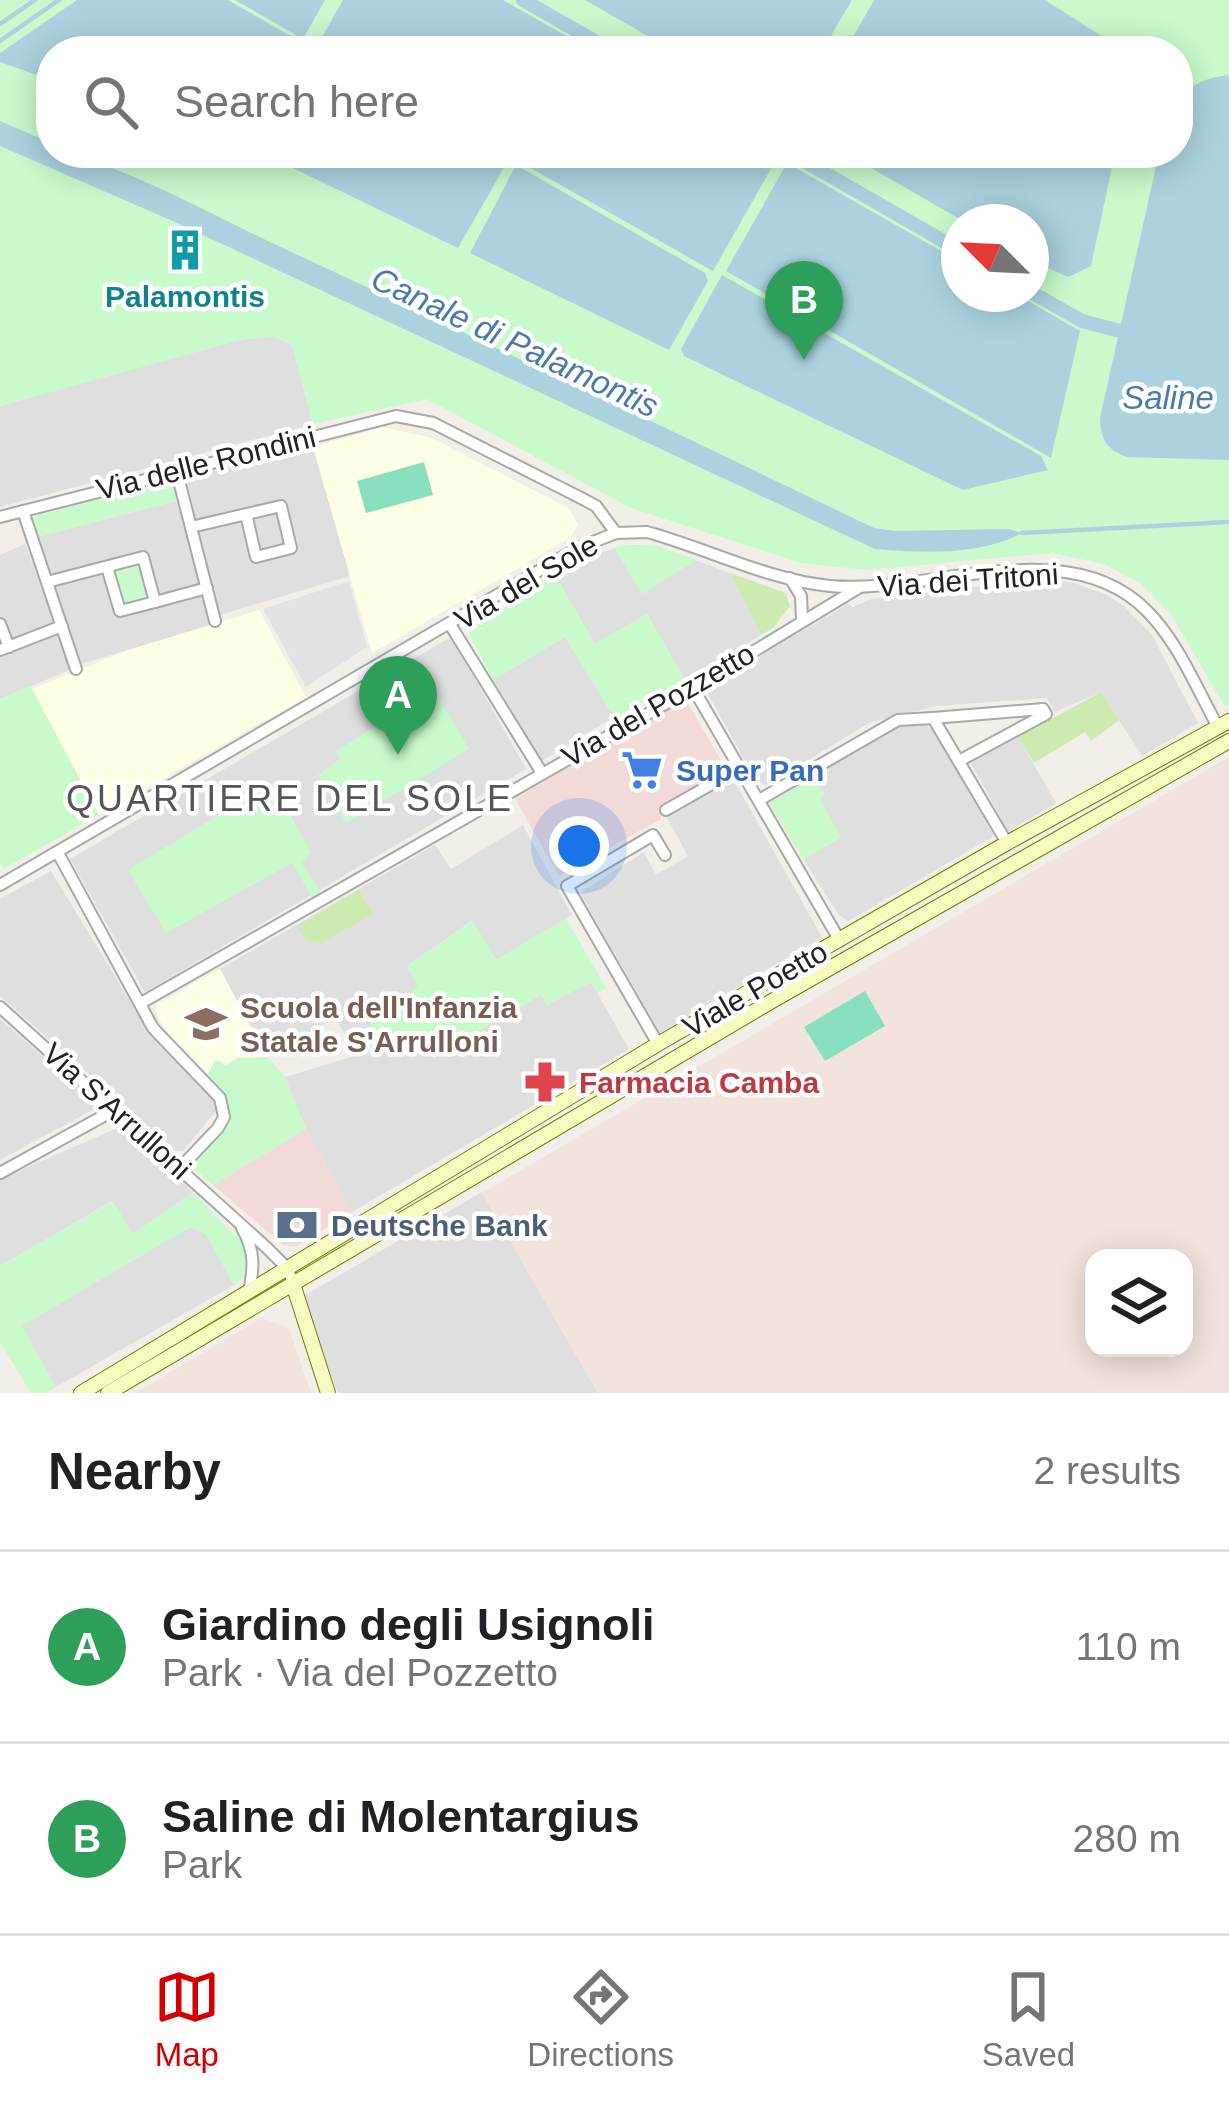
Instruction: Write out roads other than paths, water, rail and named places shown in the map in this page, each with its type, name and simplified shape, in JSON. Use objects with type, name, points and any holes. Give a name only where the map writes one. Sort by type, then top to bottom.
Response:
[{"type":"main road","name":"Viale Poetto","points":[[108,1393],[658,1044],[1224,724]]},
{"type":"main road","name":"Viale Poetto","points":[[81,1393],[249,1292],[290,1276],[1229,741]]},
{"type":"main road","points":[[290,1276],[328,1393]]},
{"type":"street","name":"Via delle Rondini","points":[[0,517],[396,416],[447,429],[596,506],[616,533]]},
{"type":"street","points":[[176,469],[215,621]]},
{"type":"street","points":[[191,527],[246,514],[281,506],[291,548],[256,557],[246,514]]},
{"type":"street","points":[[23,511],[76,670]]},
{"type":"street","name":"Via dei Tritoni","points":[[616,533],[646,532],[829,586],[1029,570],[1076,573],[1112,584],[1130,595],[1164,630],[1224,724]]},
{"type":"street","name":"Via del Sole","points":[[0,885],[578,548],[616,533]]},
{"type":"street","points":[[47,582],[143,557],[155,602]]},
{"type":"street","points":[[106,567],[119,611],[206,589]]},
{"type":"street","points":[[787,576],[801,596],[802,619]]},
{"type":"street","name":"Via del Pozzetto","points":[[141,1003],[693,688],[862,586]]},
{"type":"street","points":[[0,624],[4,649],[62,626]]},
{"type":"street","points":[[451,626],[542,773]]},
{"type":"street","points":[[693,688],[840,941]]},
{"type":"street","points":[[759,800],[898,720],[1043,709],[1046,714],[959,760]]},
{"type":"street","points":[[933,718],[1007,843]]},
{"type":"street","points":[[666,810],[740,768]]},
{"type":"street","points":[[658,1044],[567,886],[653,835],[665,855]]},
{"type":"street","points":[[58,853],[153,1028],[220,1098],[224,1108],[218,1128],[181,1168]]},
{"type":"street","name":"Via S'Arrulloni","points":[[0,1007],[181,1168],[290,1276]]},
{"type":"street","points":[[0,1173],[116,1109]]},
{"type":"street","name":"Via S'Arrulloni","points":[[232,1216],[252,1248],[249,1292]]},
{"type":"water","points":[[77,0],[228,0],[291,36],[36,36],[36,75],[0,62],[0,53]]},
{"type":"water","points":[[235,0],[325,0],[305,36]]},
{"type":"water","points":[[343,0],[503,0],[566,36],[323,36]]},
{"type":"water","points":[[585,0],[852,0],[831,36],[648,36]]},
{"type":"water","points":[[874,0],[1045,0],[1101,36],[854,36]]},
{"type":"water","name":"Saline","points":[[1229,75],[1229,460],[1127,457],[1106,443],[1100,418],[1156,168],[1193,168],[1193,87]]},
{"type":"water","points":[[0,121],[36,137],[36,162],[0,146]]},
{"type":"water","points":[[51,168],[109,168],[160,188],[874,528],[1022,533],[969,549],[875,549]]},
{"type":"water","points":[[293,168],[504,168],[458,248]]},
{"type":"water","points":[[514,168],[521,168],[705,273],[708,281],[669,350],[470,253]]},
{"type":"water","points":[[530,168],[771,168],[713,271]]},
{"type":"water","name":"Saline","points":[[784,168],[796,168],[941,251],[941,312],[1047,312],[1080,331],[1051,458],[726,271]]},
{"type":"water","points":[[871,168],[1112,168],[1091,266],[1068,277],[1049,268],[1049,204],[941,204],[941,208]]},
{"type":"water","name":"Saline","points":[[722,275],[1041,456],[1048,470],[963,490],[684,356],[681,349]]},
{"type":"waterway","points":[[0,24],[35,0]]},
{"type":"waterway","points":[[0,41],[59,0]]},
{"type":"waterway","points":[[523,0],[586,36]]},
{"type":"waterway","points":[[816,168],[941,240]]},
{"type":"waterway","points":[[1049,302],[1082,321],[1120,331]]},
{"type":"waterway","points":[[1022,533],[1229,522]]},
{"type":"place","name":"Palamontis","points":[[185,250]]},
{"type":"place","name":"Saline di Molentargius","points":[[804,360]]},
{"type":"place","name":"Giardino degli Usignoli","points":[[398,755]]},
{"type":"place","name":"Super Pan","points":[[642,770]]},
{"type":"place","name":"Scuola dell'Infanzia Statale S'Arrulloni","points":[[206,1024]]},
{"type":"place","name":"Farmacia Camba","points":[[545,1082]]},
{"type":"place","name":"Deutsche Bank","points":[[297,1225]]},
{"type":"district","name":"QUARTIERE DEL SOLE","points":[[290,798]]},
{"type":"water label","name":"Canale di Palamontis","points":[[515,342]]}]
